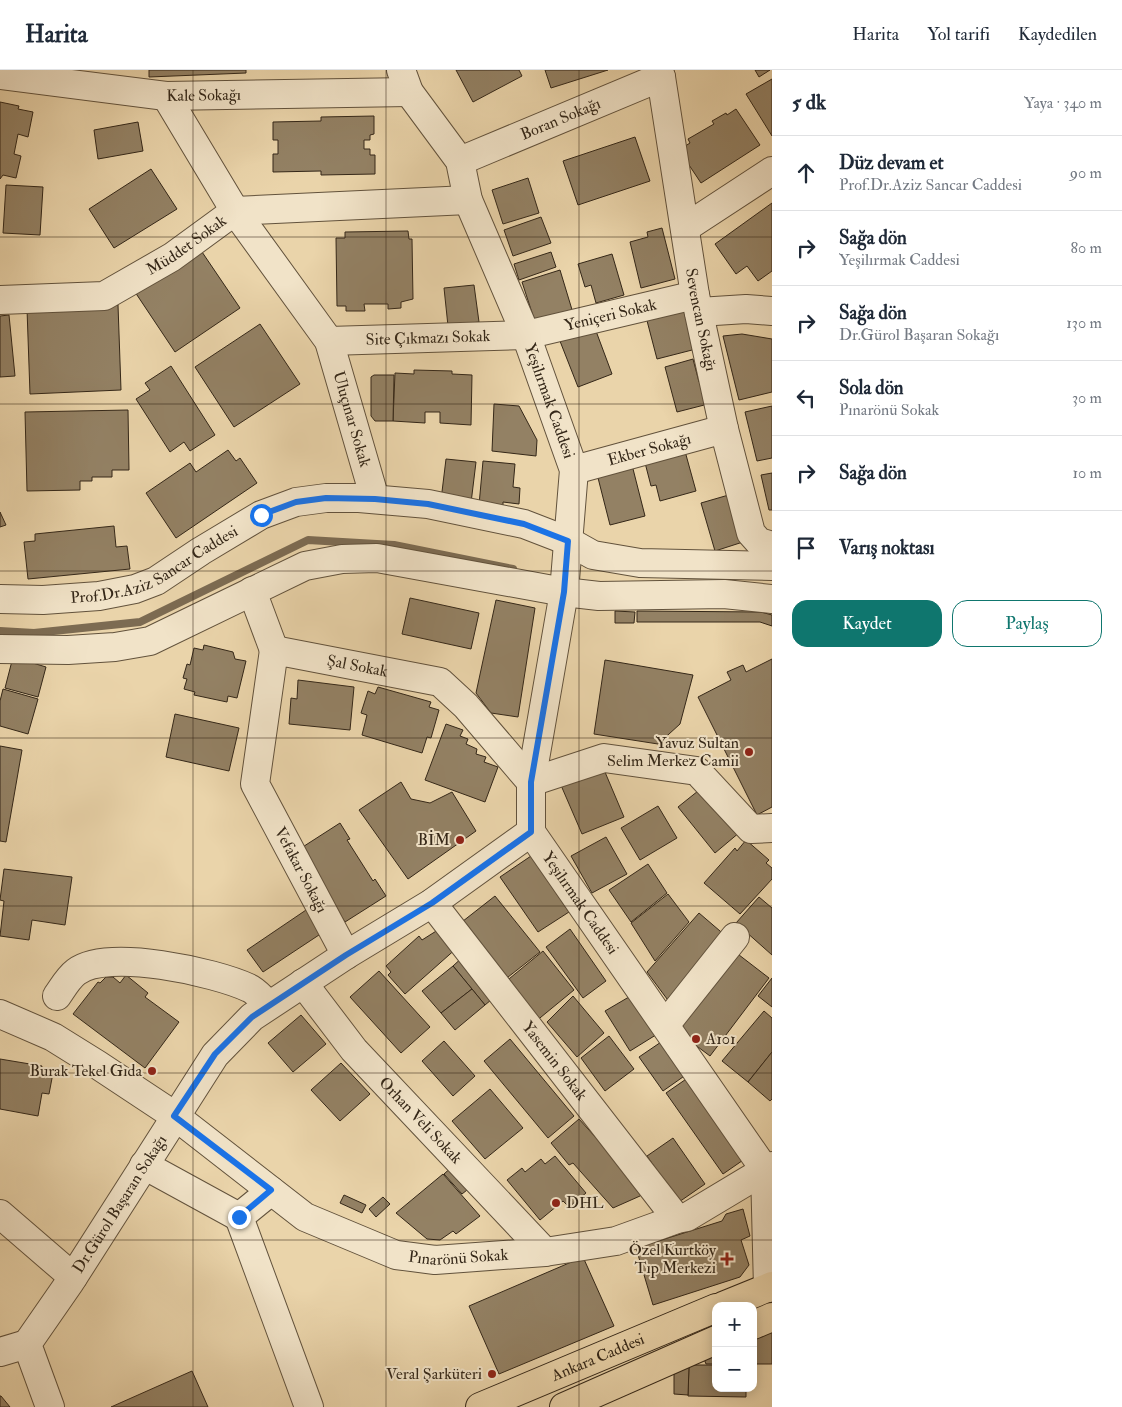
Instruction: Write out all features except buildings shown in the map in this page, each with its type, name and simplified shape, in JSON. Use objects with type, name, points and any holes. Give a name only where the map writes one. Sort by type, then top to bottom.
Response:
[{"type":"main road","points":[[732,1302],[770,1287]]},
{"type":"main road","name":"Ankara Caddesi","points":[[480,1407],[712,1310]]},
{"type":"main road","points":[[757,1323],[772,1317]]},
{"type":"main road","name":"Ankara Caddesi","points":[[564,1407],[592,1400],[712,1342]]},
{"type":"street","name":"Boran Sokağı","points":[[460,161],[663,74]]},
{"type":"street","name":"Sevencan Sokağı","points":[[663,74],[697,304],[724,429],[751,533],[759,542],[772,546]]},
{"type":"street","name":"Kale Sokağı","points":[[0,75],[166,96],[405,81]]},
{"type":"street","name":"Yeşilırmak Caddesi","points":[[405,81],[460,161],[468,200],[526,335],[574,470],[564,592],[531,782],[531,832],[768,1168]]},
{"type":"street","name":"Uluçınar Sokak","points":[[166,96],[235,211],[329,341],[375,499]]},
{"type":"street","points":[[685,228],[772,170]]},
{"type":"street","name":"Müddet Sokak","points":[[0,300],[104,296],[172,257],[235,211],[468,200]]},
{"type":"street","name":"Yeniçeri Sokak","points":[[526,335],[697,304],[772,311]]},
{"type":"street","name":"Site Çıkmazı Sokak","points":[[329,341],[526,335]]},
{"type":"street","name":"Ekber Sokağı","points":[[574,470],[724,429]]},
{"type":"street","name":"Prof.Dr.Aziz Sancar Caddesi","points":[[0,599],[43,600],[99,596],[135,590],[156,581],[201,550],[261,515],[296,502],[326,498],[375,499],[428,504],[524,524],[568,541],[593,555],[640,563],[772,566]]},
{"type":"street","points":[[0,649],[68,650],[115,647],[150,641],[305,566],[342,559],[377,558],[564,592],[599,596],[724,594],[772,599]]},
{"type":"street","points":[[252,591],[274,650]]},
{"type":"street","name":"Şal Sokak","points":[[274,650],[440,682],[466,706],[531,782]]},
{"type":"street","name":"Vefakar Sokağı","points":[[274,650],[255,784],[346,955]]},
{"type":"street","points":[[531,782],[604,758],[697,771],[751,829],[772,828]]},
{"type":"street","name":"Dr.Gürol Başaran Sokağı","points":[[27,1344],[73,1277],[215,1054],[252,1017],[346,955],[432,903],[531,832]]},
{"type":"street","name":"Yasemin Sokak","points":[[432,903],[677,1219]]},
{"type":"street","points":[[666,1024],[735,937]]},
{"type":"street","points":[[56,996],[76,972],[89,966],[108,962],[143,963],[200,973],[250,988],[270,1005]]},
{"type":"street","name":"Orhan Veli Sokak","points":[[303,983],[354,1050],[544,1252]]},
{"type":"street","name":"Pınarönü Sokak","points":[[0,1014],[54,1037],[174,1116],[305,1216],[396,1255],[436,1260],[544,1252],[616,1241],[687,1217],[768,1168]]},
{"type":"street","points":[[144,1165],[239,1217],[309,1407]]},
{"type":"street","points":[[768,1168],[770,1287]]},
{"type":"street","points":[[239,1217],[271,1190]]},
{"type":"street","points":[[0,1214],[73,1277]]},
{"type":"street","points":[[0,1352],[27,1344],[50,1407]]},
{"type":"waterway","points":[[0,631],[34,633],[140,622],[308,540],[394,545],[513,569]]},
{"type":"place","name":"Yavuz Sultan Selim Merkez Camii","points":[[749,752]]},
{"type":"place","name":"BİM","points":[[460,840]]},
{"type":"place","name":"A101","points":[[696,1039]]},
{"type":"place","name":"Burak Tekel Gıda","points":[[152,1071]]},
{"type":"place","name":"DHL","points":[[556,1203]]},
{"type":"place","name":"Özel Kurtköy Tıp Merkezi","points":[[727,1259]]},
{"type":"place","name":"Veral Şarküteri","points":[[492,1374]]},
{"type":"route","points":[[239,1217],[271,1190],[174,1116],[215,1054],[252,1017],[346,955],[432,903],[531,832],[531,782],[564,592],[568,541],[524,524],[428,504],[375,499],[326,498],[296,502],[261,515]]}]
